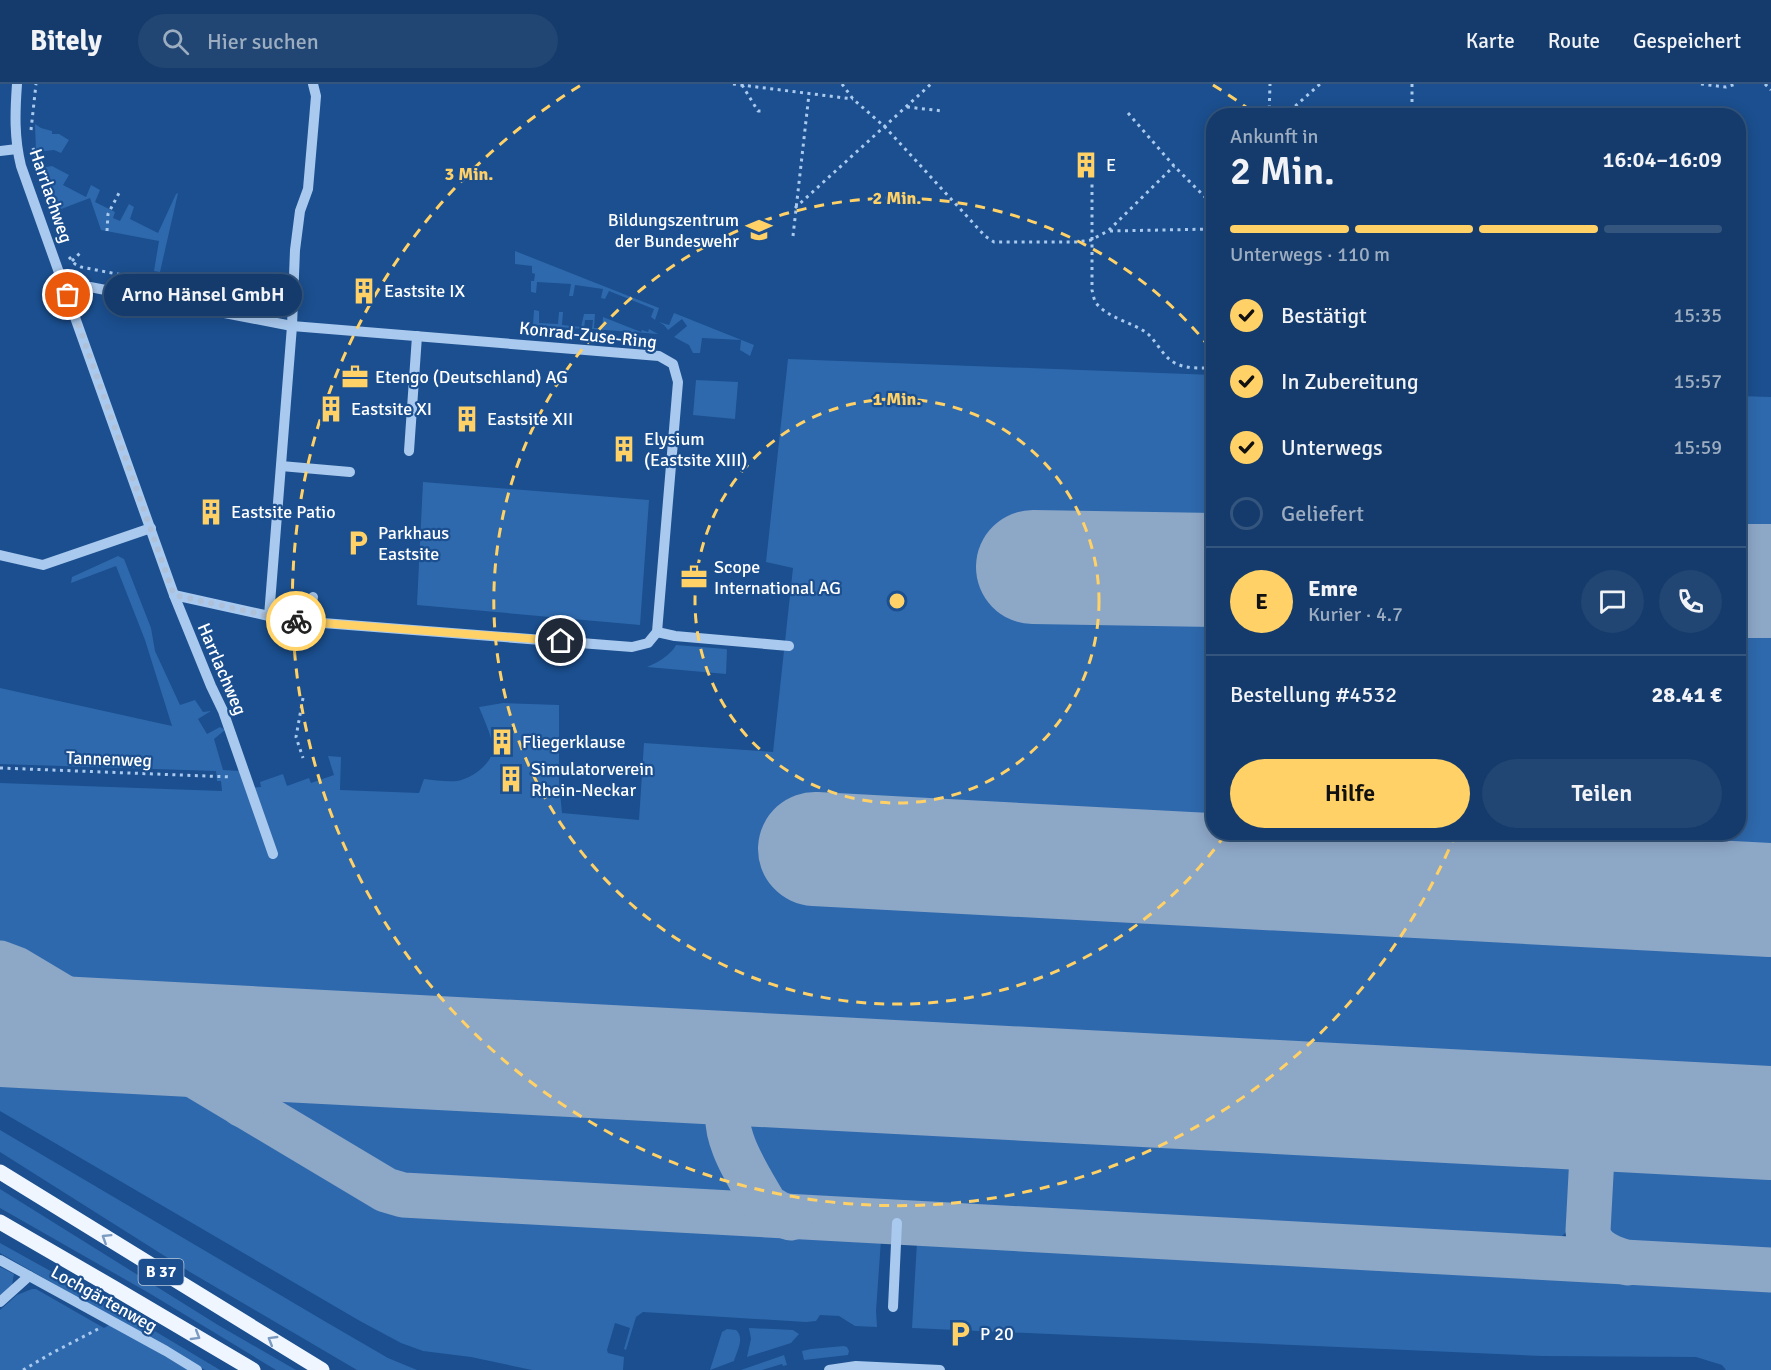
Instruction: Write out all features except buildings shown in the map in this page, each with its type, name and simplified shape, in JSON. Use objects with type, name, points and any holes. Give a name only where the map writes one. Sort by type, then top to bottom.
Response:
[{"type":"main road","name":"B 37","points":[[0,1172],[322,1370]]},
{"type":"main road","name":"B 37","points":[[0,1222],[253,1370]]},
{"type":"street","name":"Harrlachweg","points":[[17,84],[14,115],[16,149],[174,595],[223,711],[273,854]]},
{"type":"street","points":[[269,616],[292,326],[295,250],[300,211],[308,189],[316,96],[313,84]]},
{"type":"street","points":[[0,151],[16,149]]},
{"type":"street","name":"Konrad-Zuse-Ring","points":[[68,295],[90,286],[292,326],[659,356],[673,364],[678,382],[657,632]]},
{"type":"street","points":[[409,451],[417,336]]},
{"type":"street","points":[[281,466],[350,472]]},
{"type":"street","points":[[0,555],[43,565],[152,528]]},
{"type":"street","points":[[174,595],[269,616],[308,621],[632,647],[648,643],[657,632],[675,636],[789,646]]},
{"type":"street","points":[[308,621],[313,597]]},
{"type":"street","points":[[893,1307],[897,1223]]},
{"type":"street","points":[[0,1260],[29,1276]]},
{"type":"street","name":"Lochgärtenweg","points":[[0,1302],[29,1276],[197,1370]]},
{"type":"street","points":[[829,1370],[856,1366],[940,1370]]},
{"type":"path","points":[[31,131],[36,84]]},
{"type":"path","points":[[733,84],[853,99]]},
{"type":"path","points":[[842,84],[853,99],[885,127],[994,242],[1091,240],[1108,231],[1174,166]]},
{"type":"path","points":[[795,208],[931,84]]},
{"type":"path","points":[[1269,108],[1270,84]]},
{"type":"path","points":[[1293,108],[1320,84]]},
{"type":"path","points":[[1412,84],[1412,108]]},
{"type":"path","points":[[1701,84],[1726,87],[1736,84]]},
{"type":"path","points":[[1766,84],[1771,90]]},
{"type":"path","points":[[742,85],[758,111],[765,111]]},
{"type":"path","points":[[793,236],[809,94]]},
{"type":"path","points":[[907,107],[943,111]]},
{"type":"path","points":[[1128,113],[1174,166],[1206,198]]},
{"type":"path","points":[[32,140],[36,162],[47,194]]},
{"type":"path","points":[[1092,177],[1092,291],[1096,303],[1108,314],[1147,333],[1165,355],[1176,364],[1206,368]]},
{"type":"path","points":[[107,231],[108,214],[119,193]]},
{"type":"path","points":[[1108,231],[1206,229]]},
{"type":"path","points":[[82,251],[71,259],[81,267],[264,303],[276,305],[281,302]]},
{"type":"path","points":[[303,698],[296,737],[303,758]]},
{"type":"path","name":"Tannenweg","points":[[0,768],[217,777]]},
{"type":"path","points":[[23,1370],[111,1322]]},
{"type":"shaded area","points":[[35,124],[52,131],[52,134],[59,134],[69,140],[61,153],[54,150],[36,152]]},
{"type":"shaded area","points":[[52,166],[69,175],[63,185],[86,197],[91,185],[100,190],[95,202],[115,212],[113,218],[120,221],[129,204],[134,207],[130,219],[158,233],[178,193],[160,272],[154,271],[159,241],[101,230],[90,198],[56,211],[41,168]]},
{"type":"shaded area","points":[[515,251],[659,308],[655,320],[651,317],[654,309],[609,291],[605,299],[601,298],[603,289],[575,285],[573,296],[569,296],[571,284],[537,282],[536,293],[531,292],[531,281],[534,281],[535,274],[532,273],[532,266],[515,264]]},
{"type":"shaded area","points":[[534,310],[539,311],[539,323],[558,324],[559,312],[563,312],[562,325],[581,327],[584,314],[595,314],[594,328],[602,328],[603,317],[641,332],[642,330],[648,332],[649,329],[658,334],[592,329],[593,320],[585,320],[584,329],[533,325]]},
{"type":"shaded area","points":[[674,313],[754,345],[750,356],[740,350],[741,340],[702,338],[700,353],[693,353],[689,345],[674,337],[687,326],[682,319],[668,330],[659,322],[669,325]]},
{"type":"shaded area","points":[[788,359],[1206,375],[1206,840],[1746,840],[1746,396],[1771,397],[1771,1092],[112,1004],[0,946],[0,783],[222,791],[221,781],[217,781],[216,771],[0,764],[0,688],[172,726],[145,640],[116,566],[71,583],[72,577],[118,556],[124,559],[151,628],[155,651],[180,705],[195,700],[203,712],[211,711],[198,719],[207,734],[220,727],[225,730],[214,739],[223,770],[240,771],[245,788],[261,787],[260,782],[283,774],[287,786],[309,778],[311,783],[334,775],[328,756],[341,757],[340,790],[419,793],[424,779],[463,780],[475,774],[490,759],[493,747],[479,707],[503,703],[559,705],[559,782],[562,813],[639,820],[644,743],[773,752],[793,568],[766,562]]},
{"type":"shaded area","points":[[696,380],[738,382],[735,419],[693,415]]},
{"type":"shaded area","points":[[423,482],[649,500],[640,625],[417,605]]},
{"type":"shaded area","points":[[676,645],[726,649],[726,674],[647,667],[667,655]]},
{"type":"shaded area","points":[[0,1062],[133,1069],[168,1078],[399,1210],[876,1234],[881,1240],[877,1327],[855,1326],[839,1316],[820,1315],[816,1321],[806,1322],[643,1312],[636,1317],[626,1350],[624,1349],[630,1328],[615,1323],[607,1350],[608,1353],[624,1357],[623,1370],[532,1370],[471,1357],[423,1351],[401,1343],[360,1321],[0,1111]]},
{"type":"shaded area","points":[[289,1078],[694,1098],[738,1184],[738,1193],[733,1199],[725,1200],[397,1182],[271,1105],[267,1093],[271,1086],[278,1080]]},
{"type":"shaded area","points":[[781,1103],[1542,1142],[1571,1158],[1574,1162],[1578,1176],[1576,1200],[1573,1218],[1565,1233],[1559,1239],[1539,1244],[792,1204],[774,1195],[751,1149],[750,1130],[754,1121],[766,1109]]},
{"type":"shaded area","points":[[0,1130],[388,1358],[417,1370],[357,1370],[190,1272],[0,1152]]},
{"type":"shaded area","points":[[1645,1148],[1771,1154],[1771,1256],[1636,1249],[1611,1238],[1602,1220],[1601,1208],[1606,1172],[1618,1155]]},
{"type":"shaded area","points":[[0,1189],[218,1325],[296,1370],[276,1370],[149,1293],[0,1208]]},
{"type":"shaded area","points":[[926,1237],[1771,1282],[1771,1370],[1726,1370],[1722,1365],[1696,1357],[1542,1356],[912,1328],[917,1242]]},
{"type":"shaded area","points":[[0,1243],[101,1299],[220,1370],[205,1370],[0,1253]]},
{"type":"shaded area","points":[[0,1267],[14,1274],[12,1285],[0,1296]]},
{"type":"shaded area","points":[[36,1289],[104,1328],[111,1324],[188,1370],[0,1370],[0,1310],[17,1295]]},
{"type":"shaded area","points":[[749,1328],[793,1330],[799,1334],[791,1343],[747,1357],[751,1339]]},
{"type":"shaded area","points":[[727,1329],[736,1330],[740,1337],[740,1345],[734,1361],[710,1370],[722,1332]]},
{"type":"shaded area","points":[[844,1346],[849,1351],[848,1355],[804,1360],[802,1351]]},
{"type":"shaded area","points":[[784,1355],[787,1365],[782,1364],[762,1370],[741,1370]]},
{"type":"taxiway","points":[[0,963],[16,969],[386,1190],[403,1195],[1771,1270]]},
{"type":"taxiway","points":[[243,1105],[232,1080],[239,1057],[256,1047],[280,1044]]},
{"type":"taxiway","points":[[791,1218],[765,1205],[744,1169],[732,1141],[728,1127],[728,1114],[733,1099],[752,1079],[767,1074],[808,1072]]},
{"type":"taxiway","points":[[1627,1116],[1612,1118],[1603,1123],[1593,1137],[1588,1231],[1597,1249],[1608,1256],[1628,1263]]},
{"type":"runway","points":[[1033,567],[1206,570]]},
{"type":"runway","points":[[1746,581],[1771,581]]},
{"type":"runway","points":[[815,849],[1771,900]]},
{"type":"runway","points":[[0,1030],[1771,1123]]},
{"type":"way so far","points":[[68,295],[174,595],[296,621]]},
{"type":"place","name":"E","points":[[1086,165]]},
{"type":"place","name":"Bildungszentrum der Bundeswehr","points":[[759,230]]},
{"type":"place","name":"Eastsite IX","points":[[364,291]]},
{"type":"place","name":"Arno Hänsel GmbH","points":[[68,295]]},
{"type":"place","name":"Etengo (Deutschland) AG","points":[[355,377]]},
{"type":"place","name":"Eastsite XI","points":[[331,409]]},
{"type":"place","name":"Eastsite XII","points":[[467,419]]},
{"type":"place","name":"Elysium (Eastsite XIII)","points":[[624,449]]},
{"type":"place","name":"Eastsite Patio","points":[[211,512]]},
{"type":"place","name":"Parkhaus Eastsite","points":[[358,543]]},
{"type":"place","name":"Scope International AG","points":[[694,577]]},
{"type":"place","name":"Fliegerklause","points":[[502,742]]},
{"type":"place","name":"Simulatorverein Rhein-Neckar","points":[[511,779]]},
{"type":"place","name":"P 20","points":[[960,1334]]},
{"type":"route","points":[[296,621],[561,641]]}]
